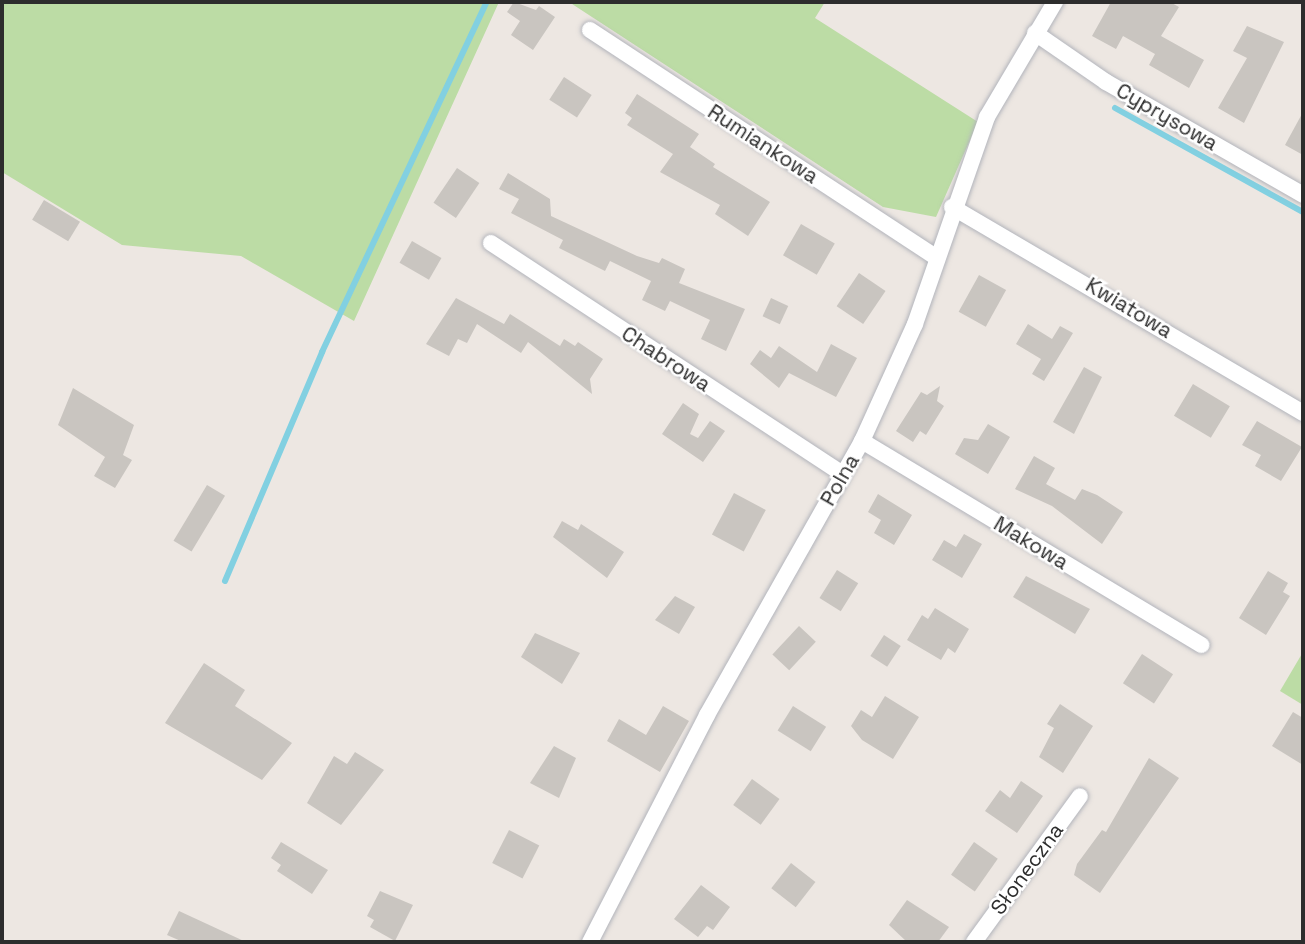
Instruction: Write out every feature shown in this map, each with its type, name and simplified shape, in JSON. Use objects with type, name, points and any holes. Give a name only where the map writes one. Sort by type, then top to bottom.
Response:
[{"type":"street","name":"Polna","points":[[590,942],[707,715],[862,441],[915,324],[952,207],[987,117],[1055,2]]},
{"type":"street","name":"Rumiankowa","points":[[590,30],[937,258]]},
{"type":"street","name":"Cyprysowa","points":[[1035,33],[1106,82],[1303,195]]},
{"type":"street","name":"Kwiatowa","points":[[952,207],[1303,413]]},
{"type":"street","name":"Chabrowa","points":[[491,243],[842,474]]},
{"type":"street","name":"Makowa","points":[[862,441],[1201,645]]},
{"type":"street","name":"Słoneczna","points":[[974,942],[1080,796]]},
{"type":"green space","points":[[2,2],[499,2],[354,321],[241,256],[122,245],[2,172]]},
{"type":"green space","points":[[569,2],[825,2],[815,18],[978,122],[936,217],[883,207]]},
{"type":"green space","points":[[1303,652],[1303,705],[1280,691]]},
{"type":"building","points":[[514,2],[536,10],[539,6],[555,17],[533,50],[511,35],[520,21],[507,12]]},
{"type":"building","points":[[1111,2],[1170,2],[1179,7],[1161,36],[1204,60],[1189,88],[1149,65],[1155,54],[1123,36],[1116,49],[1092,36]]},
{"type":"building","points":[[1247,26],[1284,42],[1244,123],[1218,108],[1247,58],[1233,51]]},
{"type":"building","points":[[564,77],[592,95],[577,118],[549,100]]},
{"type":"building","points":[[637,94],[699,134],[690,147],[715,164],[713,167],[770,202],[748,236],[715,214],[720,205],[660,172],[673,154],[627,125],[632,118],[625,113]]},
{"type":"building","points":[[1303,112],[1303,155],[1285,145]]},
{"type":"building","points":[[457,168],[479,183],[456,218],[434,203]]},
{"type":"building","points":[[508,173],[550,199],[551,216],[637,256],[659,263],[662,258],[685,269],[679,283],[745,309],[726,351],[701,339],[710,320],[670,301],[665,311],[642,300],[651,281],[610,261],[605,271],[559,248],[563,240],[511,213],[519,199],[499,189]]},
{"type":"building","points":[[44,200],[80,222],[68,241],[32,220]]},
{"type":"building","points":[[801,224],[835,244],[817,275],[783,255]]},
{"type":"building","points":[[412,241],[441,258],[429,280],[400,263]]},
{"type":"building","points":[[859,273],[886,291],[863,324],[837,306]]},
{"type":"building","points":[[979,275],[1006,290],[986,327],[959,312]]},
{"type":"building","points":[[456,298],[504,324],[510,314],[560,346],[564,339],[575,346],[578,342],[603,359],[590,379],[592,394],[528,342],[521,353],[477,324],[467,343],[458,339],[449,356],[426,344]]},
{"type":"building","points":[[771,298],[788,306],[780,324],[763,316]]},
{"type":"building","points":[[1028,324],[1052,339],[1060,326],[1073,333],[1044,381],[1032,374],[1041,359],[1016,344]]},
{"type":"building","points":[[831,344],[857,358],[836,397],[789,373],[779,388],[750,364],[760,350],[771,358],[779,346],[817,372]]},
{"type":"building","points":[[1084,367],[1102,377],[1074,434],[1053,422]]},
{"type":"building","points":[[1193,384],[1230,406],[1211,438],[1174,416]]},
{"type":"building","points":[[940,386],[937,401],[944,406],[926,435],[920,431],[913,442],[896,431],[921,392],[927,395]]},
{"type":"building","points":[[73,388],[134,425],[123,455],[132,460],[115,488],[94,476],[105,457],[58,425]]},
{"type":"building","points":[[683,403],[699,414],[690,434],[698,438],[710,421],[725,431],[703,462],[662,434]]},
{"type":"building","points":[[1257,421],[1302,447],[1281,481],[1255,466],[1261,455],[1242,445]]},
{"type":"building","points":[[988,424],[1010,437],[988,474],[955,454],[964,438],[978,440]]},
{"type":"building","points":[[1034,456],[1055,468],[1046,484],[1075,500],[1082,489],[1097,495],[1123,512],[1102,544],[1052,506],[1015,489]]},
{"type":"building","points":[[207,485],[225,496],[192,552],[174,541]]},
{"type":"building","points":[[734,493],[766,510],[744,551],[712,534]]},
{"type":"building","points":[[878,494],[912,515],[894,545],[874,533],[881,520],[868,512]]},
{"type":"building","points":[[562,521],[578,530],[581,524],[624,552],[607,578],[553,537]]},
{"type":"building","points":[[964,534],[982,544],[962,578],[932,560],[944,540],[956,547]]},
{"type":"building","points":[[837,570],[858,583],[841,611],[820,598]]},
{"type":"building","points":[[1268,571],[1288,583],[1283,592],[1290,596],[1266,635],[1239,618]]},
{"type":"building","points":[[1026,576],[1090,609],[1075,634],[1013,597]]},
{"type":"building","points":[[675,596],[695,607],[679,634],[655,620]]},
{"type":"building","points":[[935,608],[969,629],[955,653],[948,648],[941,660],[907,640],[922,615],[928,619]]},
{"type":"building","points":[[799,626],[816,642],[789,670],[772,655]]},
{"type":"building","points":[[535,633],[580,653],[562,684],[521,657]]},
{"type":"building","points":[[884,635],[901,646],[887,667],[870,656]]},
{"type":"building","points":[[1142,654],[1173,674],[1154,704],[1123,683]]},
{"type":"building","points":[[204,663],[245,690],[235,706],[292,743],[262,780],[165,723]]},
{"type":"building","points":[[885,696],[919,717],[893,759],[862,740],[851,726],[861,710],[872,717]]},
{"type":"building","points":[[1060,704],[1093,726],[1063,773],[1039,757],[1054,728],[1047,724]]},
{"type":"building","points":[[663,706],[689,721],[660,772],[607,741],[619,719],[646,735]]},
{"type":"building","points":[[793,706],[826,727],[811,751],[778,731]]},
{"type":"building","points":[[1293,712],[1303,718],[1303,765],[1272,746]]},
{"type":"building","points":[[554,746],[576,758],[559,798],[530,783]]},
{"type":"building","points":[[355,752],[384,770],[341,825],[307,803],[334,756],[347,764]]},
{"type":"building","points":[[1149,758],[1179,778],[1100,893],[1074,875],[1077,864],[1102,830],[1106,832]]},
{"type":"building","points":[[752,779],[780,799],[761,825],[733,805]]},
{"type":"building","points":[[1021,781],[1043,796],[1017,833],[985,811],[1000,790],[1010,798]]},
{"type":"building","points":[[509,830],[539,845],[522,878],[492,863]]},
{"type":"building","points":[[281,842],[328,870],[312,894],[277,871],[281,865],[271,858]]},
{"type":"building","points":[[974,842],[998,859],[975,891],[951,875]]},
{"type":"building","points":[[791,863],[815,882],[796,907],[771,888]]},
{"type":"building","points":[[701,885],[730,907],[713,930],[707,926],[698,937],[674,919]]},
{"type":"building","points":[[380,891],[413,905],[395,941],[370,927],[374,920],[367,916]]},
{"type":"building","points":[[907,900],[949,927],[938,942],[907,942],[889,925]]},
{"type":"building","points":[[179,911],[246,942],[183,942],[167,935]]},
{"type":"waterway","points":[[225,581],[322,352],[487,2]]},
{"type":"waterway","points":[[1115,108],[1303,212]]}]
